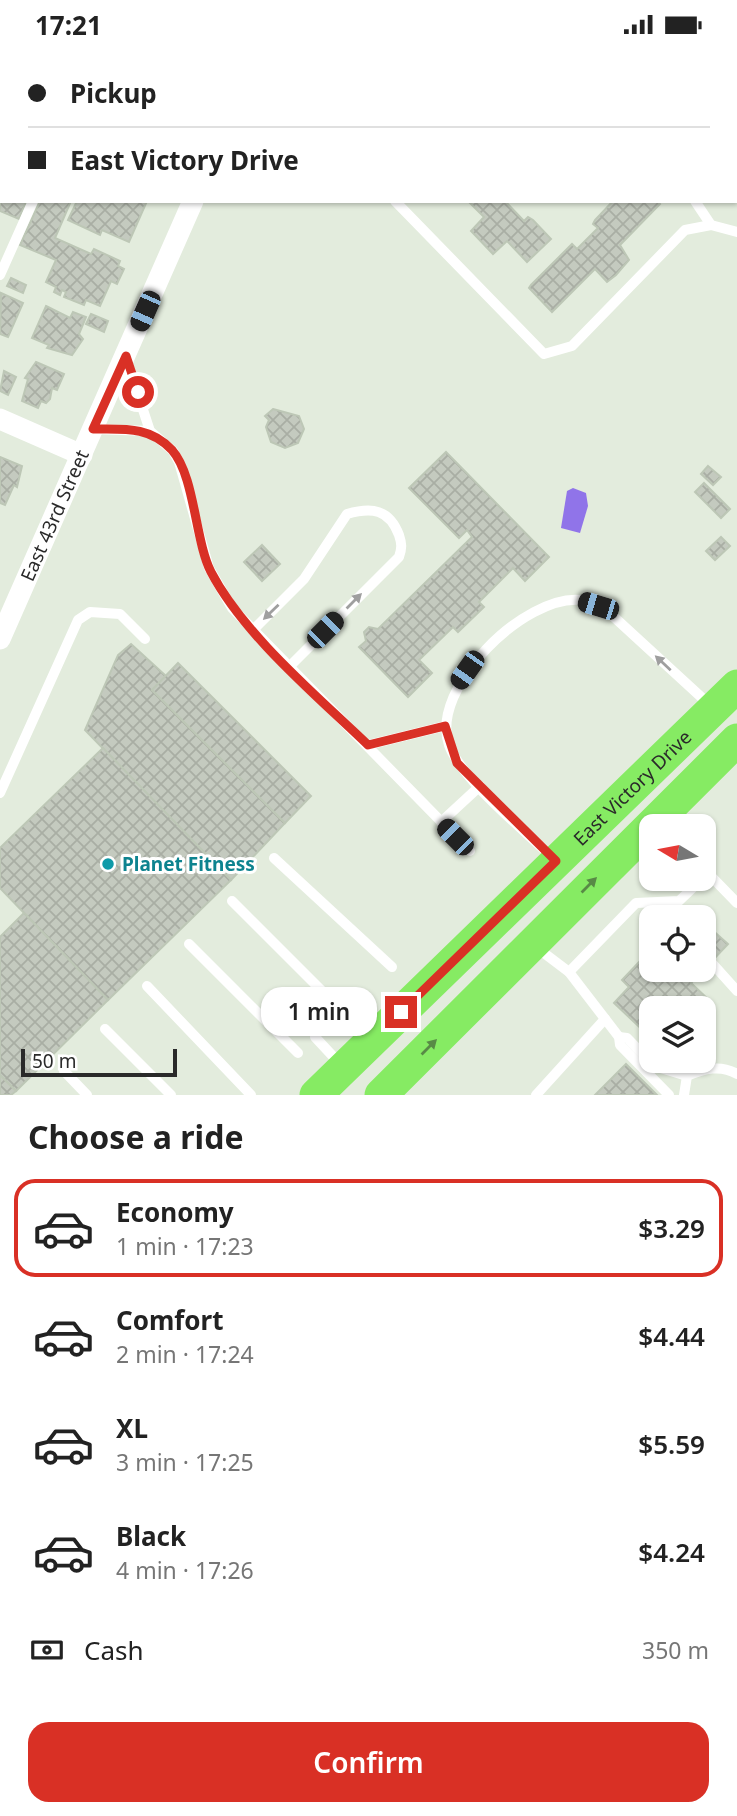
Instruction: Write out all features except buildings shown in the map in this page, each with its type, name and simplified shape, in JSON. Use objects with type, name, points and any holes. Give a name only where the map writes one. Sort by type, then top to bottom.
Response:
[{"type":"main road","name":"East Victory Drive","points":[[316,1095],[737,686]]},
{"type":"main road","name":"East Victory Drive","points":[[667,814],[737,740]]},
{"type":"main road","name":"East Victory Drive","points":[[381,1095],[531,943],[639,841]]},
{"type":"street","name":"East 43rd Street","points":[[0,639],[192,203]]},
{"type":"street","points":[[0,419],[82,455]]},
{"type":"lane","points":[[0,275],[32,203]]},
{"type":"lane","points":[[398,203],[544,354],[572,346],[685,230],[711,225],[737,232]]},
{"type":"lane","points":[[696,203],[711,225]]},
{"type":"lane","points":[[126,356],[150,431],[173,451],[179,462],[209,568],[232,608],[470,851]]},
{"type":"lane","points":[[93,429],[150,431]]},
{"type":"lane","points":[[253,630],[304,579],[347,514],[369,509],[387,515],[394,522],[402,543],[399,557],[289,667]]},
{"type":"lane","points":[[556,861],[457,763],[445,726],[457,685],[467,670],[535,609],[580,600],[598,606],[614,617],[714,709]]},
{"type":"lane","points":[[0,793],[78,619],[90,612],[120,614],[145,639]]},
{"type":"lane","points":[[368,745],[445,726]]},
{"type":"lane","points":[[440,822],[480,786]]},
{"type":"lane","points":[[274,858],[392,967]]},
{"type":"lane","points":[[716,885],[737,903]]},
{"type":"lane","points":[[569,972],[636,903],[665,904],[679,901],[689,891]]},
{"type":"lane","points":[[232,901],[342,1012]]},
{"type":"lane","points":[[531,943],[569,972],[619,1037],[620,1045],[669,1095]]},
{"type":"lane","points":[[189,944],[298,1053]]},
{"type":"lane","points":[[716,968],[737,991]]},
{"type":"lane","points":[[147,986],[251,1095]]},
{"type":"lane","points":[[536,1095],[605,1019]]},
{"type":"lane","points":[[105,1029],[172,1095]]},
{"type":"lane","points":[[316,1037],[344,1068]]},
{"type":"lane","points":[[619,1037],[627,1038],[654,1066],[687,1076],[716,1067],[737,1074]]},
{"type":"lane","points":[[64,1071],[86,1095]]},
{"type":"lane","points":[[684,1095],[687,1076]]},
{"type":"shaded area","points":[[573,488],[586,493],[588,506],[580,533],[561,528],[567,491]]},
{"type":"place","name":"Planet Fitness","points":[[108,864]]},
{"type":"route","points":[[138,392],[126,356],[93,429],[150,431],[173,451],[187,487],[209,568],[232,608],[368,745],[445,726],[457,763],[556,861],[401,1012]]}]
